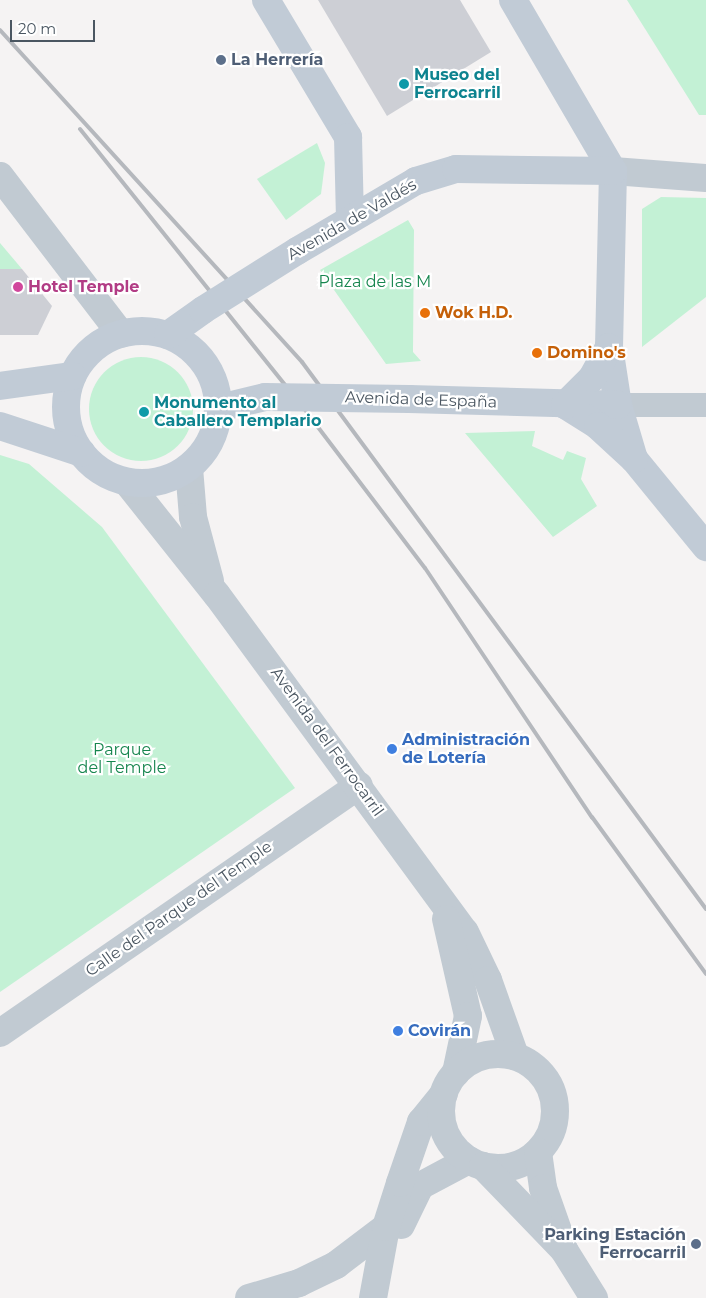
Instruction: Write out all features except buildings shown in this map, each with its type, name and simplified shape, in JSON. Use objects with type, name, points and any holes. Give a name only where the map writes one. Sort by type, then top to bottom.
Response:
[{"type":"main road","points":[[266,0],[348,137],[350,218]]},
{"type":"main road","points":[[512,0],[613,171],[609,347],[618,405],[634,459]]},
{"type":"main road","name":"Avenida de Valdés","points":[[168,335],[203,310],[350,218],[416,181],[456,169],[613,171]]},
{"type":"main road","points":[[0,426],[82,453],[110,476],[127,482],[148,483],[170,478],[189,468],[205,451],[215,431],[219,408],[215,385],[205,363],[189,346],[168,335],[144,331],[121,334],[95,348],[72,376],[66,416],[82,453]]},
{"type":"main road","points":[[609,347],[592,378],[565,405],[598,426],[634,459],[706,547]]},
{"type":"main road","points":[[0,386],[72,376]]},
{"type":"main road","name":"Avenida de España","points":[[219,408],[265,397],[618,405]]},
{"type":"street","name":"Avenida de Valdés","points":[[613,171],[706,178]]},
{"type":"street","points":[[1,177],[121,334]]},
{"type":"street","name":"Avenida de España","points":[[618,405],[706,405]]},
{"type":"street","name":"Avenida del Ferrocarril","points":[[189,468],[193,517],[212,587]]},
{"type":"street","name":"Avenida del Ferrocarril","points":[[127,482],[212,587],[465,932],[488,980],[515,1056]]},
{"type":"street","name":"Calle del Parque del Temple","points":[[0,1034],[359,785]]},
{"type":"street","name":"Avenida del Ferrocarril","points":[[441,898],[466,998],[468,1016],[450,1083]]},
{"type":"street","points":[[493,1054],[515,1056],[542,1074],[552,1090],[554,1125],[538,1152],[507,1168],[476,1163],[420,1186],[408,1208],[373,1297],[386,1227],[421,1122],[450,1083],[477,1058],[493,1054]]},
{"type":"street","points":[[450,1083],[441,1116],[445,1132],[564,1250]]},
{"type":"street","points":[[538,1152],[543,1188],[564,1250],[594,1298]]},
{"type":"street","points":[[249,1298],[299,1284],[336,1265],[386,1227]]},
{"type":"green space","points":[[627,0],[706,0],[706,115],[699,115]]},
{"type":"green space","points":[[317,143],[325,163],[321,194],[286,220],[257,179]]},
{"type":"green space","points":[[661,197],[706,198],[706,297],[642,347],[642,209]]},
{"type":"green space","name":"Plaza de las M","points":[[408,220],[414,230],[413,352],[421,361],[386,364],[320,270]]},
{"type":"green space","points":[[0,243],[22,269],[0,269]]},
{"type":"green space","points":[[141,357],[161,361],[170,366],[184,380],[189,389],[193,409],[189,429],[184,438],[170,452],[161,457],[141,461],[121,457],[112,452],[98,438],[93,429],[89,409],[93,389],[98,380],[112,366],[121,361]]},
{"type":"green space","points":[[535,431],[532,446],[563,460],[567,451],[586,458],[581,479],[597,506],[553,537],[465,433]]},
{"type":"green space","name":"Parque del Temple","points":[[0,455],[29,464],[102,527],[295,788],[0,992]]},
{"type":"railway","points":[[0,30],[302,362],[706,909]]},
{"type":"railway","points":[[80,129],[308,414],[425,568],[592,817],[706,974]]},
{"type":"place","name":"La Herrería","points":[[221,60]]},
{"type":"place","name":"Museo del Ferrocarril","points":[[404,84]]},
{"type":"place","name":"Hotel Temple","points":[[18,287]]},
{"type":"place","name":"Wok H.D.","points":[[425,313]]},
{"type":"place","name":"Domino's","points":[[537,353]]},
{"type":"place","name":"Monumento al Caballero Templario","points":[[144,412]]},
{"type":"place","name":"Administración de Lotería","points":[[392,749]]},
{"type":"place","name":"Covirán","points":[[398,1031]]},
{"type":"place","name":"Parking Estación Ferrocarril","points":[[696,1244]]}]
